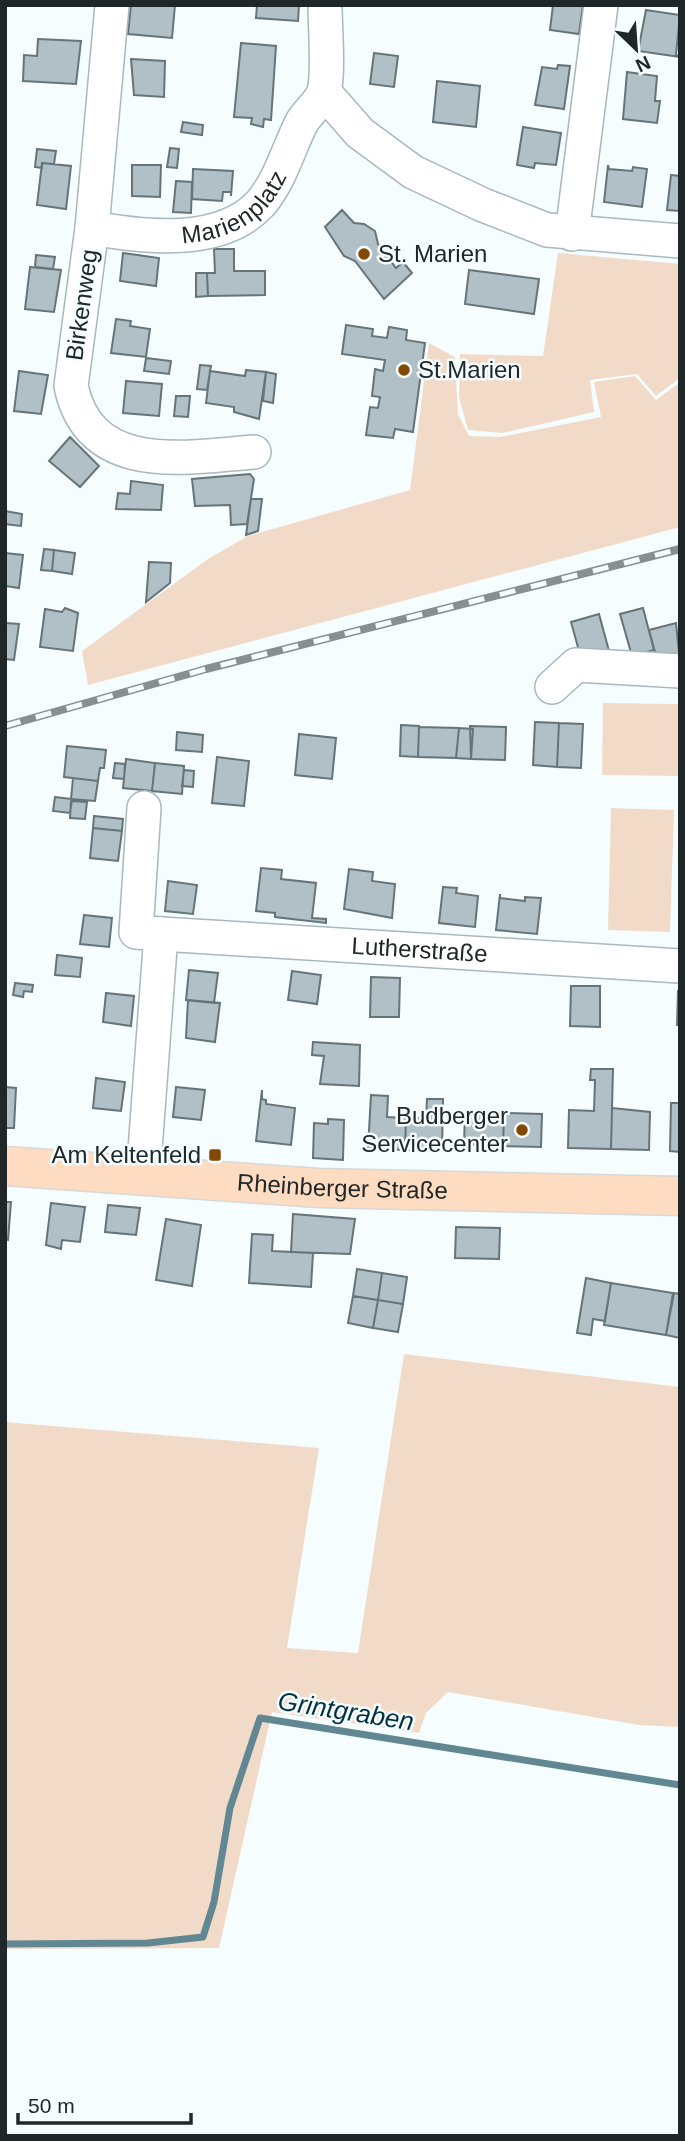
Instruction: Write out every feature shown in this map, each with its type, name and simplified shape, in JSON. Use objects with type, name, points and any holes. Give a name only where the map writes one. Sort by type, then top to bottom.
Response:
[{"type":"main road","name":"Rheinberger Straße","points":[[5,1166],[319,1188],[680,1196]]},
{"type":"street","name":"Birkenweg","points":[[111,5],[92,228],[77,323],[71,386],[79,412],[110,443],[131,454],[157,458],[254,452]]},
{"type":"street","points":[[325,5],[324,92],[360,133],[413,172],[483,205],[547,230],[680,241]]},
{"type":"street","points":[[572,234],[601,5]]},
{"type":"street","name":"Marienplatz","points":[[92,228],[142,237],[178,237],[213,229],[239,219],[260,204],[284,167],[303,121],[324,92]]},
{"type":"street","points":[[552,687],[576,665],[680,671]]},
{"type":"street","points":[[143,1177],[161,934],[136,932],[144,808]]},
{"type":"street","name":"Lutherstraße","points":[[161,934],[680,966]]},
{"type":"shaded area","points":[[558,253],[680,264],[680,378],[656,396],[637,374],[590,380],[594,412],[502,433],[468,430],[459,397],[460,354],[543,356]]},
{"type":"shaded area","points":[[429,343],[455,357],[458,414],[469,436],[500,437],[601,417],[594,382],[635,376],[656,400],[680,382],[680,527],[88,685],[82,651],[208,559],[248,536],[410,490]]},
{"type":"shaded area","points":[[603,703],[680,704],[680,776],[602,775]]},
{"type":"shaded area","points":[[611,808],[674,810],[670,932],[608,930]]},
{"type":"shaded area","points":[[404,1354],[680,1387],[680,1727],[639,1725],[448,1692],[426,1713],[419,1733],[272,1712],[219,1948],[5,1949],[5,1422],[319,1448],[287,1648],[358,1653]]},
{"type":"building","points":[[131,5],[175,5],[172,38],[128,34]]},
{"type":"building","points":[[257,5],[299,5],[298,21],[256,18]]},
{"type":"building","points":[[553,5],[583,5],[579,34],[550,30]]},
{"type":"building","points":[[646,10],[680,15],[676,55],[680,57],[638,51]]},
{"type":"building","points":[[38,39],[81,41],[76,84],[23,81],[24,55],[37,56]]},
{"type":"building","points":[[241,43],[276,46],[271,120],[264,119],[263,127],[251,124],[252,118],[234,117]]},
{"type":"building","points":[[374,53],[398,56],[394,87],[370,84]]},
{"type":"building","points":[[131,59],[165,61],[164,97],[134,95]]},
{"type":"building","points":[[558,65],[570,66],[564,109],[535,105],[542,67],[557,69]]},
{"type":"building","points":[[627,72],[657,76],[655,101],[660,101],[657,123],[623,119]]},
{"type":"building","points":[[437,81],[480,86],[476,127],[433,122]]},
{"type":"building","points":[[183,122],[203,125],[202,135],[181,132]]},
{"type":"building","points":[[523,127],[561,133],[556,165],[535,163],[534,168],[517,165]]},
{"type":"building","points":[[170,148],[179,149],[177,168],[167,167]]},
{"type":"building","points":[[37,149],[56,151],[54,164],[42,163],[42,168],[35,167]]},
{"type":"building","points":[[42,163],[71,166],[66,209],[37,205]]},
{"type":"building","points":[[132,165],[161,165],[160,197],[132,196]]},
{"type":"building","points":[[608,165],[609,169],[647,169],[642,207],[604,202]]},
{"type":"building","points":[[193,169],[233,171],[231,196],[231,192],[223,192],[222,201],[192,199]]},
{"type":"building","points":[[671,175],[680,176],[680,211],[667,210]]},
{"type":"building","points":[[176,181],[192,182],[191,213],[173,212]]},
{"type":"building","name":"St. Marien","points":[[342,210],[354,223],[364,224],[375,231],[378,244],[396,268],[403,262],[412,273],[384,299],[355,261],[344,256],[325,227]]},
{"type":"building","points":[[214,249],[234,249],[234,271],[265,271],[265,295],[208,296],[207,273],[215,273]]},
{"type":"building","points":[[123,253],[159,258],[156,286],[120,281]]},
{"type":"building","points":[[36,255],[55,257],[53,269],[35,267]]},
{"type":"building","points":[[30,267],[61,270],[54,312],[25,309]]},
{"type":"building","points":[[469,270],[539,279],[534,314],[465,304]]},
{"type":"building","points":[[196,273],[207,273],[208,296],[196,297]]},
{"type":"building","points":[[116,319],[131,321],[130,326],[150,329],[146,357],[111,353]]},
{"type":"building","points":[[346,325],[373,329],[372,336],[387,338],[389,327],[407,330],[406,340],[425,343],[413,432],[395,429],[393,438],[366,435],[370,407],[378,408],[380,397],[372,396],[375,369],[383,371],[385,360],[342,354]]},
{"type":"building","points":[[146,358],[171,361],[169,374],[144,371]]},
{"type":"building","points":[[200,365],[211,366],[207,390],[197,389]]},
{"type":"building","points":[[246,370],[266,372],[259,419],[234,412],[234,407],[206,403],[210,371],[245,376]]},
{"type":"building","points":[[19,371],[48,375],[41,414],[14,411]]},
{"type":"building","points":[[266,372],[276,374],[273,403],[263,401]]},
{"type":"building","points":[[126,381],[162,384],[159,416],[123,413]]},
{"type":"building","points":[[176,396],[190,396],[188,417],[174,416]]},
{"type":"building","points":[[70,437],[99,466],[80,487],[49,461]]},
{"type":"building","points":[[250,474],[254,479],[247,524],[231,525],[230,505],[195,506],[192,479]]},
{"type":"building","points":[[131,481],[163,485],[161,510],[116,509],[118,493],[130,494]]},
{"type":"building","points":[[251,499],[262,499],[258,531],[246,535]]},
{"type":"building","points":[[5,511],[22,514],[21,526],[5,524]]},
{"type":"building","points":[[44,549],[54,550],[52,571],[41,570]]},
{"type":"building","points":[[54,550],[75,553],[72,574],[52,571]]},
{"type":"building","points":[[5,553],[23,555],[19,588],[5,586]]},
{"type":"building","points":[[149,562],[171,563],[170,583],[146,602]]},
{"type":"building","points":[[65,608],[78,613],[73,651],[40,647],[45,609],[62,612]]},
{"type":"building","points":[[643,608],[654,650],[632,656],[620,614]]},
{"type":"building","points":[[599,614],[609,651],[581,658],[571,622]]},
{"type":"building","points":[[5,623],[19,624],[14,660],[5,659]]},
{"type":"building","points":[[676,623],[680,662],[659,667],[649,630]]},
{"type":"building","points":[[535,722],[559,723],[557,767],[533,765]]},
{"type":"building","points":[[559,723],[583,724],[581,768],[557,767]]},
{"type":"building","points":[[401,725],[419,726],[418,757],[400,756]]},
{"type":"building","points":[[470,726],[506,727],[505,760],[471,759]]},
{"type":"building","points":[[419,727],[459,728],[456,758],[418,757]]},
{"type":"building","points":[[459,728],[473,729],[471,759],[456,758]]},
{"type":"building","points":[[177,732],[203,735],[202,752],[176,750]]},
{"type":"building","points":[[299,734],[336,738],[332,779],[295,775]]},
{"type":"building","points":[[67,746],[106,750],[104,768],[100,768],[98,781],[64,777]]},
{"type":"building","points":[[217,757],[249,761],[244,806],[212,803]]},
{"type":"building","points":[[126,759],[155,763],[152,791],[123,788]]},
{"type":"building","points":[[115,763],[125,764],[124,779],[113,778]]},
{"type":"building","points":[[155,763],[184,766],[182,794],[152,791]]},
{"type":"building","points":[[184,770],[194,771],[193,787],[182,786]]},
{"type":"building","points":[[73,778],[98,781],[95,801],[71,799]]},
{"type":"building","points":[[55,797],[72,799],[70,813],[53,811]]},
{"type":"building","points":[[71,801],[87,802],[85,819],[70,818]]},
{"type":"building","points":[[94,816],[123,819],[122,831],[93,828]]},
{"type":"building","points":[[93,828],[122,831],[118,861],[90,858]]},
{"type":"building","points":[[261,868],[282,870],[281,879],[316,883],[312,918],[326,919],[326,923],[275,917],[275,913],[256,911]]},
{"type":"building","points":[[349,869],[373,872],[372,881],[395,884],[392,918],[344,909]]},
{"type":"building","points":[[168,881],[197,885],[193,914],[165,911]]},
{"type":"building","points":[[443,887],[457,888],[456,893],[478,896],[475,927],[439,923]]},
{"type":"building","points":[[500,894],[500,898],[525,901],[525,897],[541,898],[537,934],[496,930]]},
{"type":"building","points":[[84,915],[112,918],[109,947],[80,944]]},
{"type":"building","points":[[57,955],[82,958],[80,977],[55,975]]},
{"type":"building","points":[[189,970],[218,973],[214,1003],[186,1000]]},
{"type":"building","points":[[292,971],[321,975],[317,1004],[288,1000]]},
{"type":"building","points":[[371,977],[400,978],[399,1017],[370,1017]]},
{"type":"building","points":[[15,983],[33,985],[32,992],[24,991],[23,997],[13,995]]},
{"type":"building","points":[[571,986],[600,986],[600,1027],[570,1026]]},
{"type":"building","points":[[680,991],[680,1025],[677,1025]]},
{"type":"building","points":[[106,993],[134,996],[131,1026],[103,1022]]},
{"type":"building","points":[[188,1000],[220,1003],[215,1042],[186,1038]]},
{"type":"building","points":[[313,1042],[360,1045],[359,1086],[320,1084],[324,1056],[312,1055]]},
{"type":"building","points":[[591,1069],[613,1069],[611,1149],[568,1148],[569,1110],[594,1111],[595,1080],[590,1080]]},
{"type":"building","points":[[96,1078],[125,1082],[121,1111],[93,1108]]},
{"type":"building","points":[[5,1087],[16,1088],[14,1128],[5,1128]]},
{"type":"building","points":[[176,1087],[205,1090],[201,1120],[173,1117]]},
{"type":"building","points":[[262,1090],[262,1099],[266,1100],[266,1104],[295,1108],[291,1145],[256,1141]]},
{"type":"building","points":[[371,1095],[388,1096],[387,1117],[406,1118],[405,1150],[368,1148]]},
{"type":"building","points":[[427,1099],[443,1099],[442,1151],[405,1150],[406,1118],[426,1118]]},
{"type":"building","points":[[671,1103],[680,1103],[680,1152],[670,1151]]},
{"type":"building","points":[[612,1108],[650,1112],[649,1150],[611,1149]]},
{"type":"building","points":[[465,1112],[504,1113],[503,1146],[464,1144]]},
{"type":"building","name":"Budberger Servicecenter","points":[[504,1113],[542,1114],[541,1147],[503,1146]]},
{"type":"building","points":[[328,1119],[344,1120],[343,1160],[313,1158],[314,1123],[328,1124]]},
{"type":"building","points":[[5,1202],[11,1202],[8,1240],[5,1239]]},
{"type":"building","points":[[51,1203],[85,1207],[80,1242],[62,1240],[61,1249],[46,1245]]},
{"type":"building","points":[[108,1205],[140,1208],[136,1235],[105,1232]]},
{"type":"building","points":[[293,1214],[355,1219],[350,1254],[291,1252]]},
{"type":"building","points":[[166,1219],[201,1225],[192,1286],[156,1280]]},
{"type":"building","points":[[456,1227],[500,1228],[499,1259],[455,1258]]},
{"type":"building","points":[[252,1234],[273,1235],[272,1251],[313,1253],[311,1287],[249,1283]]},
{"type":"building","points":[[357,1269],[382,1273],[378,1300],[353,1296]]},
{"type":"building","points":[[382,1273],[407,1277],[403,1304],[378,1300]]},
{"type":"building","points":[[586,1278],[611,1283],[605,1321],[593,1319],[591,1335],[577,1333]]},
{"type":"building","points":[[611,1283],[673,1293],[666,1335],[604,1325]]},
{"type":"building","points":[[674,1293],[680,1294],[680,1338],[666,1335]]},
{"type":"building","points":[[353,1296],[378,1300],[373,1328],[348,1323]]},
{"type":"building","points":[[378,1300],[403,1304],[398,1332],[373,1328]]},
{"type":"waterway","name":"Grintgraben","points":[[5,1944],[148,1943],[203,1937],[214,1902],[230,1808],[260,1718],[680,1785]]},
{"type":"railway","points":[[5,726],[206,669],[680,549]]},
{"type":"place","name":"St. Marien","points":[[364,254]]},
{"type":"place","name":"St.Marien","points":[[404,370]]},
{"type":"place","name":"Budberger Servicecenter","points":[[522,1130]]},
{"type":"place","name":"Am Keltenfeld","points":[[215,1155]]}]
